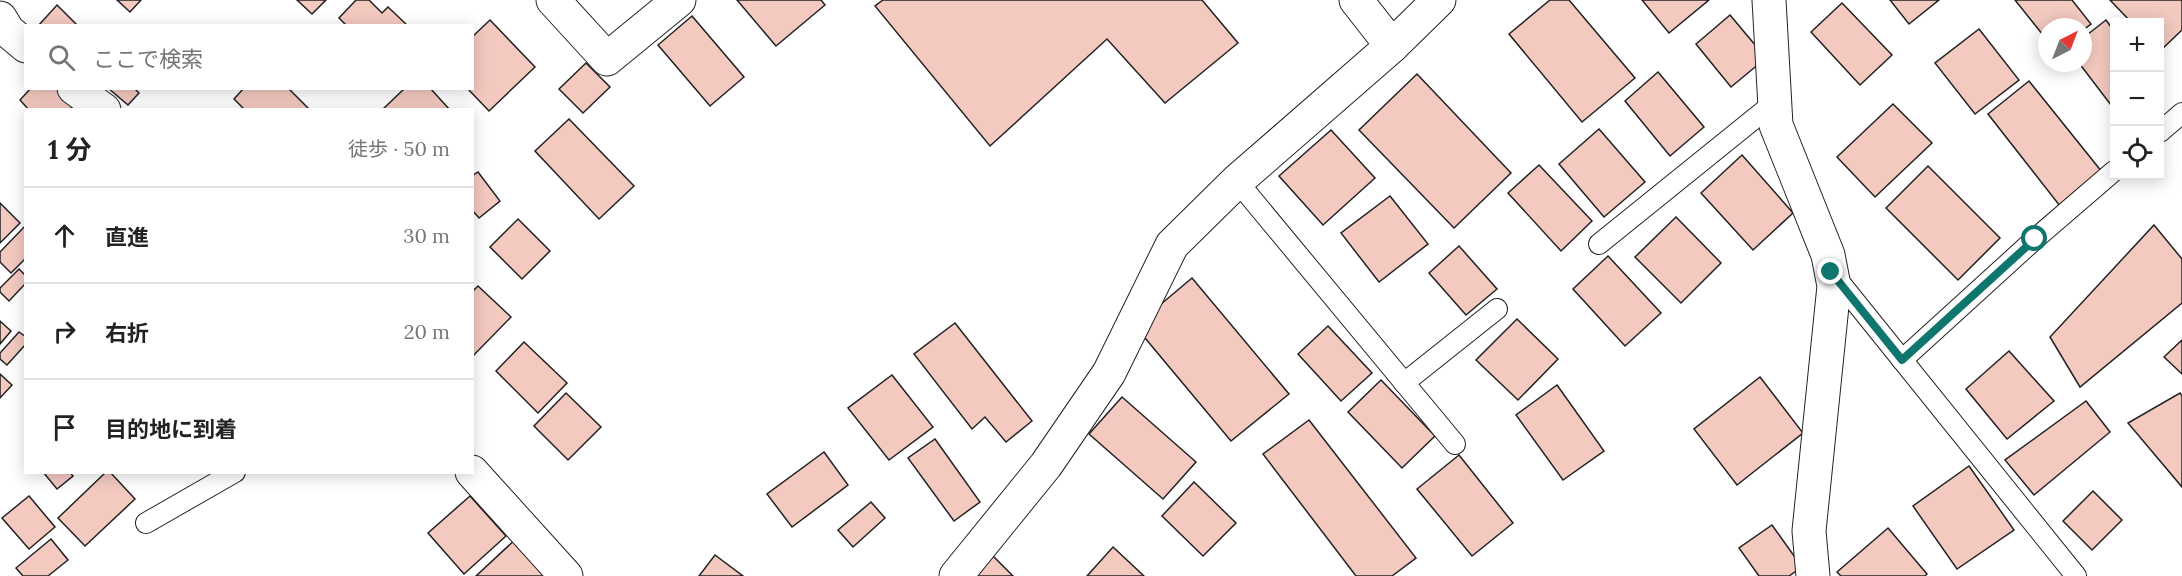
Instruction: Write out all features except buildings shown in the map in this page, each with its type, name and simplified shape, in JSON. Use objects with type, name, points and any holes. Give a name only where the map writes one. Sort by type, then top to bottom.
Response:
[{"type":"street","points":[[553,0],[607,59],[679,0]]},
{"type":"street","points":[[1356,0],[1392,46]]},
{"type":"street","points":[[956,576],[1046,465],[1109,373],[1172,245],[1238,181],[1392,46],[1439,0]]},
{"type":"street","points":[[1769,0],[1776,125],[1828,255],[1834,286],[1809,531],[1813,576]]},
{"type":"street","points":[[0,18],[8,31],[24,44]]},
{"type":"street","points":[[77,90],[101,108]]},
{"type":"street","points":[[474,474],[566,576]]},
{"type":"lane","points":[[1599,244],[1774,102]]},
{"type":"lane","points":[[2164,129],[2182,113]]},
{"type":"lane","points":[[1902,360],[2035,239],[2110,175]]},
{"type":"lane","points":[[1238,181],[1455,444]]},
{"type":"lane","points":[[1831,272],[2076,576]]},
{"type":"lane","points":[[1404,383],[1497,309]]},
{"type":"lane","points":[[146,523],[232,474]]},
{"type":"route","points":[[1831,272],[1902,360],[2035,239]]}]
